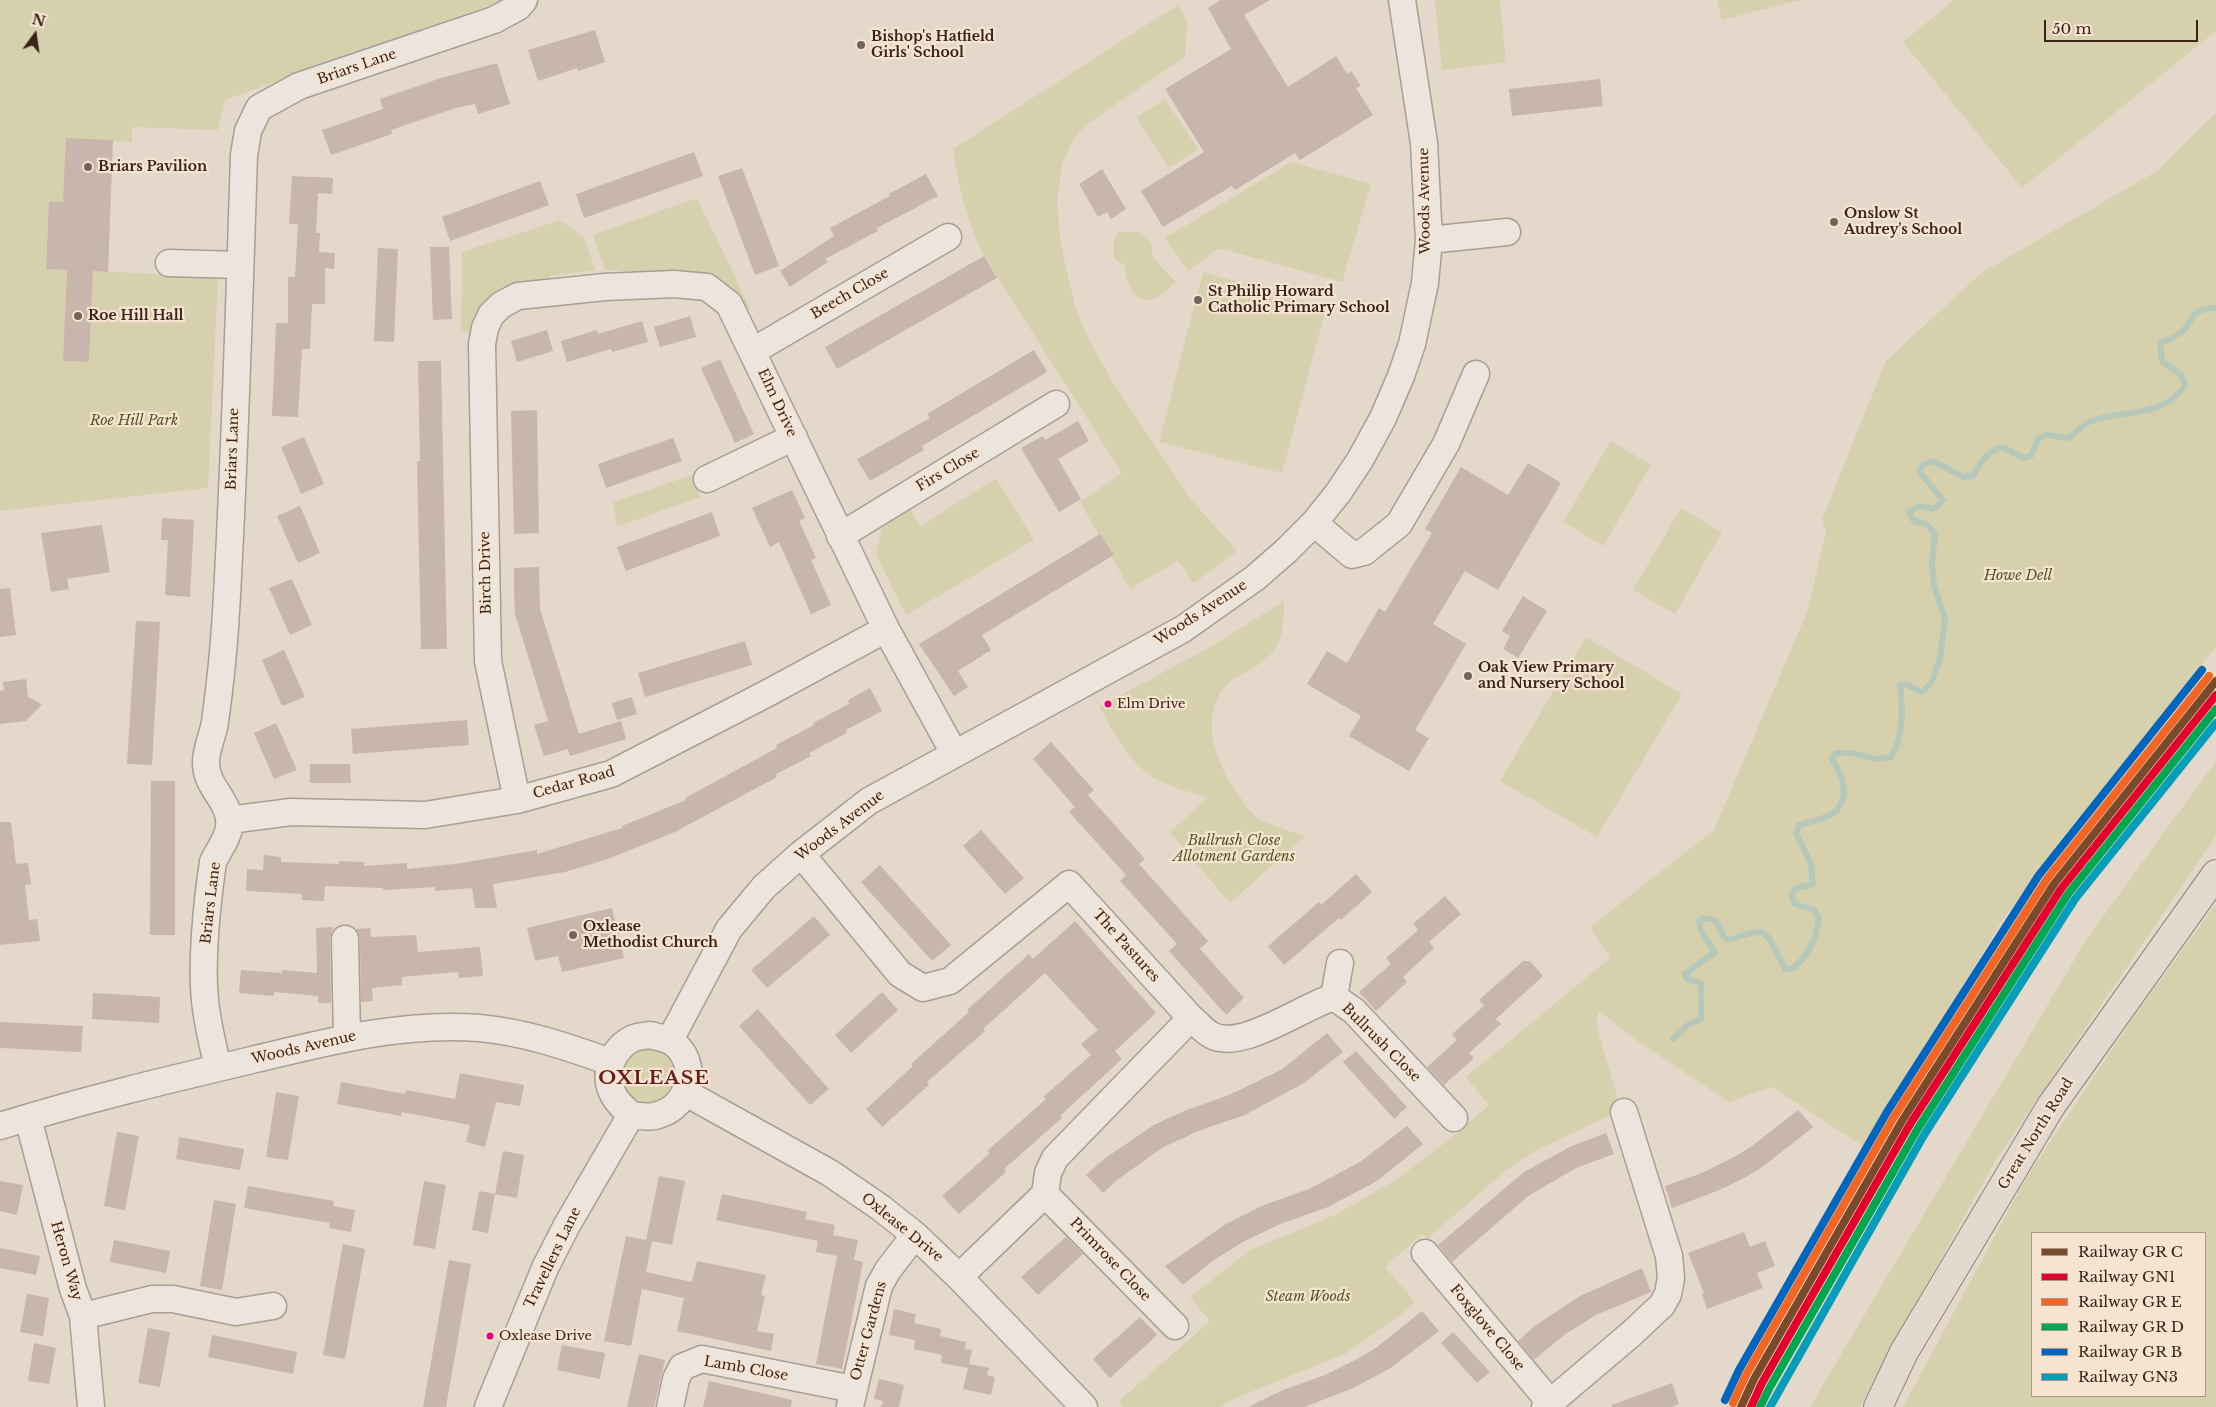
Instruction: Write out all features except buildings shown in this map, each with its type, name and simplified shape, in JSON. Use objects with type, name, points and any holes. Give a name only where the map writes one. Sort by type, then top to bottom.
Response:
[{"type":"main road","name":"Great North Road","points":[[1878,1407],[1904,1352],[2051,1106],[2216,874]]},
{"type":"street","name":"Briars Lane","points":[[218,1068],[208,1027],[204,998],[204,971],[213,862],[226,838],[229,820],[226,807],[214,790],[206,772],[206,760],[215,720],[226,614],[244,155],[248,131],[259,108],[299,86],[494,20],[518,8],[524,0]]},
{"type":"street","name":"Woods Avenue","points":[[670,1040],[729,929],[764,887],[801,854],[868,801],[954,752],[1183,628],[1255,578],[1286,551],[1338,493],[1360,460],[1383,418],[1401,376],[1420,314],[1429,240],[1424,143],[1402,0]]},
{"type":"street","points":[[1429,240],[1507,232]]},
{"type":"street","name":"Beech Close","points":[[753,351],[948,237]]},
{"type":"street","points":[[169,263],[240,265]]},
{"type":"street","name":"Elm Drive","points":[[482,344],[485,328],[491,315],[501,305],[518,296],[605,287],[674,284],[707,286],[729,304],[886,629],[954,752]]},
{"type":"street","name":"Birch Drive","points":[[482,344],[488,661],[517,800]]},
{"type":"street","points":[[1314,522],[1352,556],[1364,552],[1399,524],[1446,444],[1476,374]]},
{"type":"street","name":"Firs Close","points":[[840,536],[1056,404]]},
{"type":"street","points":[[707,479],[794,437]]},
{"type":"street","name":"Cedar Road","points":[[229,820],[291,812],[425,815],[517,800],[611,774],[766,694],[886,629]]},
{"type":"street","name":"The Pastures","points":[[801,854],[900,974],[923,988],[950,981],[1069,884],[1191,1018]]},
{"type":"street","points":[[345,939],[347,1038]]},
{"type":"street","points":[[1334,997],[1340,963]]},
{"type":"street","name":"Bullrush Close","points":[[1191,1018],[1212,1036],[1229,1038],[1251,1035],[1308,1007],[1334,997],[1354,1011],[1454,1118]]},
{"type":"street","points":[[959,1277],[1045,1194],[1048,1173],[1055,1158],[1191,1018]]},
{"type":"street","name":"Woods Avenue","points":[[0,1126],[127,1090],[218,1068],[347,1038],[411,1029],[444,1027],[479,1028],[524,1034],[610,1062]]},
{"type":"street","points":[[650,1035],[670,1040],[686,1058],[690,1072],[686,1093],[677,1106],[658,1116],[631,1115],[618,1103],[612,1093],[608,1077],[610,1062],[623,1044],[635,1037],[650,1035]]},
{"type":"street","name":"Oxlease Drive","points":[[686,1093],[830,1173],[881,1208],[915,1235],[959,1277],[1084,1407]]},
{"type":"street","points":[[1548,1404],[1631,1334],[1662,1304],[1668,1294],[1671,1278],[1669,1256],[1624,1112]]},
{"type":"street","name":"Travellers Lane","points":[[488,1407],[545,1268],[567,1225],[631,1115]]},
{"type":"street","name":"Heron Way","points":[[28,1118],[73,1290],[83,1316],[91,1407]]},
{"type":"street","name":"Primrose Close","points":[[1045,1194],[1175,1326]]},
{"type":"street","name":"Otter Gardens","points":[[852,1398],[879,1286],[888,1270],[915,1235]]},
{"type":"street","name":"Foxglove Close","points":[[1425,1254],[1548,1404]]},
{"type":"street","points":[[83,1316],[152,1299],[173,1299],[236,1312],[273,1306]]},
{"type":"street","name":"Lamb Close","points":[[670,1407],[676,1379],[682,1367],[702,1359],[852,1398]]},
{"type":"green space","name":"Roe Hill Park","points":[[0,0],[504,0],[225,100],[218,130],[132,127],[132,142],[66,138],[64,202],[49,202],[46,269],[67,270],[63,361],[89,362],[93,271],[218,277],[208,488],[0,511]]},
{"type":"green space","points":[[1435,0],[1500,0],[1506,62],[1442,70]]},
{"type":"green space","points":[[1717,0],[1800,0],[1722,20]]},
{"type":"green space","points":[[1954,0],[2216,0],[2216,31],[2022,188],[1903,42]]},
{"type":"green space","points":[[1179,4],[1187,23],[1185,57],[1087,124],[1073,140],[1062,164],[1057,201],[1061,245],[1075,307],[1089,340],[1113,383],[1191,499],[1237,551],[1194,583],[1178,561],[1130,589],[1080,502],[1122,473],[982,253],[964,202],[953,149]]},
{"type":"green space","points":[[1165,99],[1198,149],[1169,168],[1136,117]]},
{"type":"green space","name":"Howe Dell","points":[[2216,113],[2216,647],[2003,919],[1866,1148],[1772,1087],[1729,1102],[1639,1042],[1599,1011],[1596,1024],[1621,1110],[1535,1151],[1504,1172],[1428,1238],[1422,1234],[1385,1267],[1415,1302],[1399,1316],[1345,1354],[1229,1401],[1221,1407],[1124,1407],[1119,1401],[1210,1321],[1190,1297],[1250,1250],[1337,1214],[1397,1179],[1455,1135],[1489,1105],[1466,1077],[1610,958],[1590,927],[1714,830],[1807,612],[1826,532],[1822,519],[1886,361],[1981,273],[2157,171]]},
{"type":"green space","points":[[1291,162],[1371,184],[1342,282],[1219,248],[1188,271],[1165,238]]},
{"type":"green space","points":[[697,198],[750,308],[742,311],[696,274],[605,270],[593,235]]},
{"type":"green space","points":[[560,220],[584,237],[595,270],[550,276],[550,282],[474,332],[461,331],[462,252]]},
{"type":"green space","points":[[1120,232],[1141,232],[1151,243],[1153,258],[1176,282],[1153,299],[1141,299],[1136,295],[1126,277],[1125,265],[1114,259],[1113,244],[1117,234]]},
{"type":"green space","points":[[1203,272],[1326,308],[1282,473],[1159,442]]},
{"type":"green space","points":[[1611,441],[1651,465],[1603,546],[1563,522]]},
{"type":"green space","points":[[692,475],[700,497],[617,527],[613,502]]},
{"type":"green space","points":[[996,478],[1034,540],[906,615],[876,554],[884,522],[910,509],[921,526]]},
{"type":"green space","points":[[1681,508],[1722,532],[1675,614],[1633,590]]},
{"type":"green space","name":"Bullrush Close Allotment Gardens","points":[[1284,601],[1282,634],[1275,649],[1261,663],[1227,684],[1218,697],[1213,712],[1212,727],[1218,757],[1224,772],[1251,813],[1265,822],[1305,836],[1230,903],[1170,832],[1207,798],[1157,780],[1143,770],[1124,749],[1099,707],[1212,646]]},
{"type":"green space","points":[[1586,637],[1682,694],[1597,837],[1500,781]]},
{"type":"green space","points":[[2216,761],[2216,836],[1997,1158],[1883,1362],[1860,1407],[1810,1407],[2086,940]]},
{"type":"green space","points":[[2216,904],[2216,1407],[1903,1407],[2026,1178],[2138,1011]]},
{"type":"green space","points":[[644,1049],[654,1049],[664,1053],[672,1061],[676,1076],[672,1091],[664,1099],[654,1103],[644,1103],[634,1099],[626,1091],[622,1081],[622,1071],[626,1061],[634,1053]]},
{"type":"waterway","points":[[1673,1039],[1689,1024],[1701,1019],[1701,983],[1687,979],[1685,974],[1715,952],[1701,931],[1699,921],[1704,918],[1715,921],[1723,936],[1728,940],[1751,933],[1762,932],[1769,938],[1785,969],[1792,969],[1807,953],[1816,934],[1819,919],[1814,910],[1795,904],[1792,895],[1796,888],[1813,884],[1811,864],[1796,833],[1799,825],[1830,815],[1839,807],[1844,794],[1842,779],[1832,759],[1836,753],[1853,753],[1875,759],[1891,757],[1898,740],[1902,722],[1900,685],[1906,684],[1922,692],[1932,682],[1940,658],[1945,619],[1934,585],[1932,564],[1935,533],[1926,524],[1914,521],[1909,512],[1919,506],[1934,509],[1943,500],[1919,471],[1924,464],[1933,461],[1963,477],[1973,476],[1985,457],[1997,449],[2003,447],[2023,458],[2031,456],[2039,438],[2047,435],[2068,438],[2089,422],[2165,404],[2176,396],[2185,385],[2181,375],[2162,361],[2160,343],[2180,334],[2197,312],[2216,308]]},
{"type":"transit line","points":[[1725,1400],[1739,1370],[1887,1112],[2039,875],[2202,670]]},
{"type":"transit line","points":[[1733,1403],[1746,1375],[1894,1117],[2047,879],[2209,676]]},
{"type":"transit line","points":[[1741,1407],[1754,1379],[1902,1121],[2054,884],[2216,681]]},
{"type":"transit line","points":[[1760,1407],[1917,1130],[2068,894],[2216,709]]},
{"type":"rail line","name":"GN1","points":[[1751,1407],[1762,1383],[1909,1126],[2061,889],[2216,695]]},
{"type":"rail line","name":"GN3","points":[[1770,1407],[1924,1135],[2075,899],[2216,723]]},
{"type":"place","name":"Bishop's Hatfield Girls' School","points":[[861,45]]},
{"type":"place","name":"Briars Pavilion","points":[[88,167]]},
{"type":"place","name":"Onslow St Audrey's School","points":[[1834,222]]},
{"type":"place","name":"St Philip Howard Catholic Primary School","points":[[1198,300]]},
{"type":"place","name":"Roe Hill Hall","points":[[78,316]]},
{"type":"place","name":"Oak View Primary and Nursery School","points":[[1468,676]]},
{"type":"place","name":"Elm Drive","points":[[1108,704]]},
{"type":"place","name":"Oxlease Methodist Church","points":[[573,935]]},
{"type":"place","name":"Oxlease Drive","points":[[490,1336]]},
{"type":"district","name":"OXLEASE","points":[[654,1079]]},
{"type":"park label","name":"Steam Woods","points":[[1308,1297]]}]
